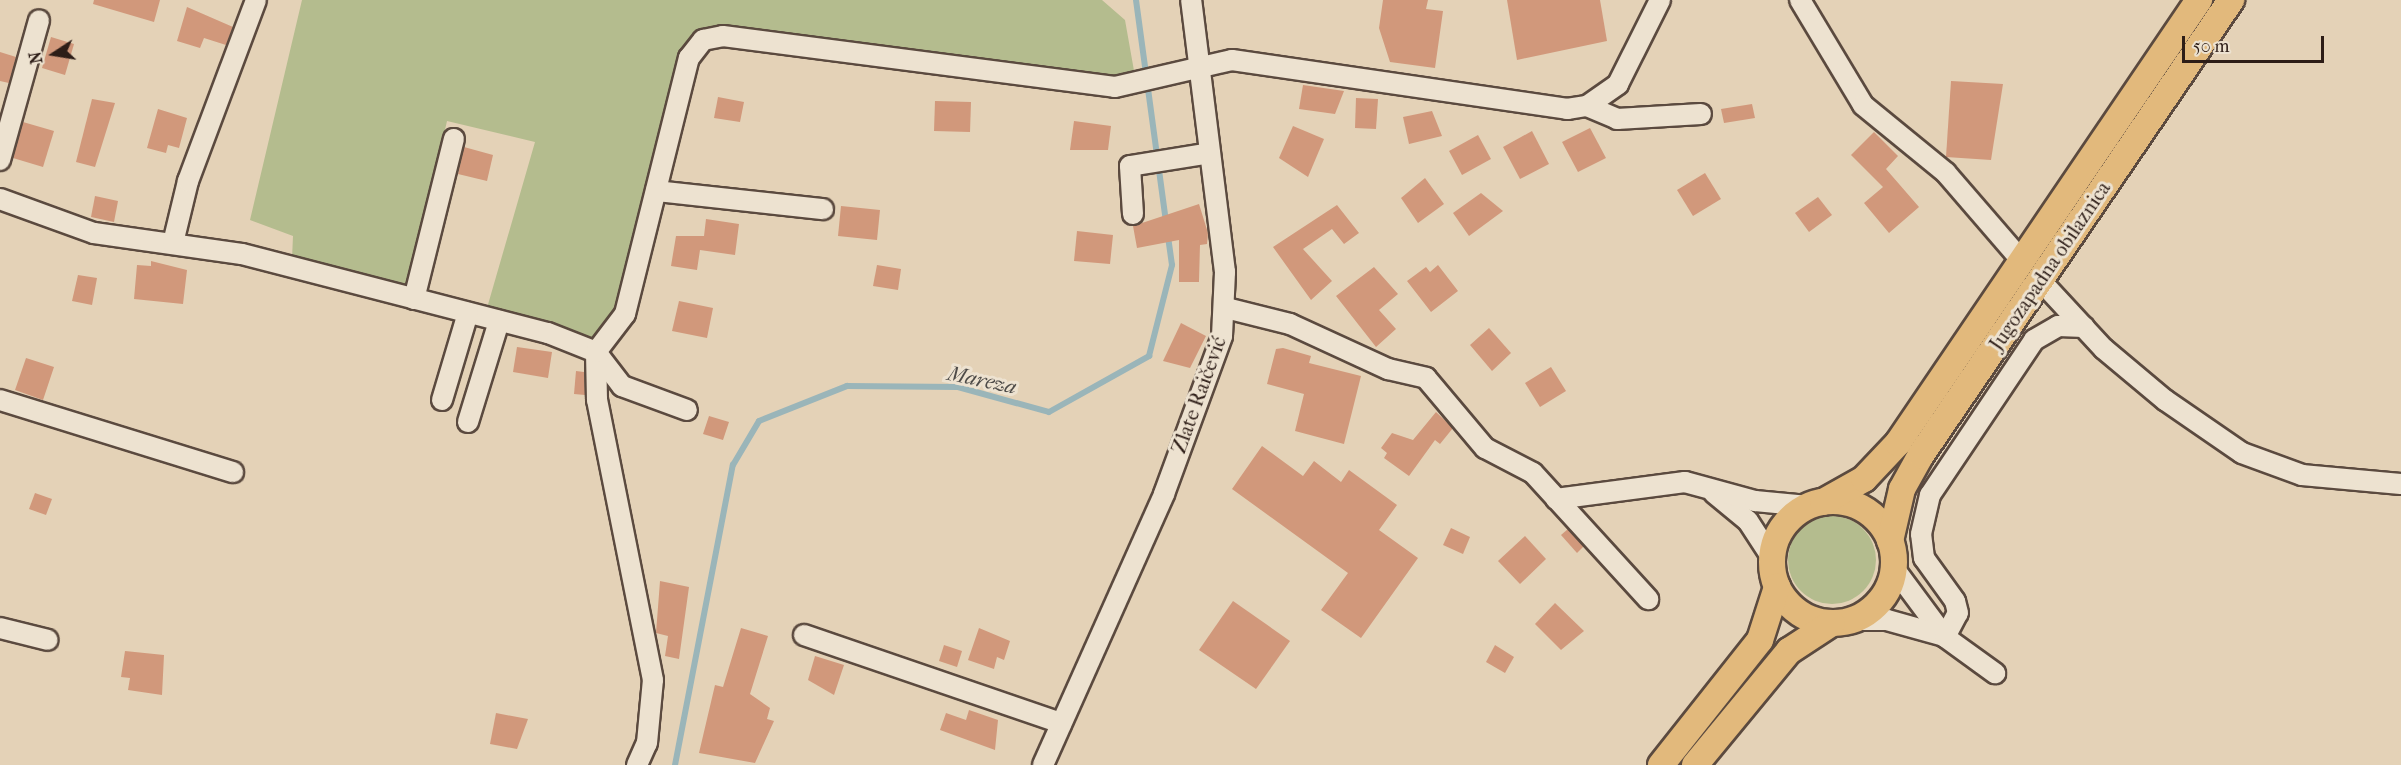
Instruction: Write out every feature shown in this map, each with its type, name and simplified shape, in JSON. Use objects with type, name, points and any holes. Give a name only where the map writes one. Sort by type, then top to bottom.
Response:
[{"type":"main road","name":"Jugozapadna obilaznica","points":[[1815,504],[1864,479],[1898,443],[2199,0]]},
{"type":"main road","name":"Jugozapadna obilaznica","points":[[1890,541],[1902,489],[1921,455],[2231,0]]},
{"type":"main road","points":[[1661,765],[1760,640],[1777,587],[1772,558],[1783,527],[1815,504],[1863,509],[1890,541],[1893,567],[1881,600],[1789,651],[1695,765]]},
{"type":"main road","points":[[1777,587],[1799,613],[1843,622]]},
{"type":"street","points":[[173,243],[188,181],[256,0]]},
{"type":"street","name":"Zlate Raičević","points":[[1043,765],[1164,494],[1222,336],[1226,308],[1191,0]]},
{"type":"street","points":[[637,765],[647,743],[652,680],[597,400],[596,352],[625,314],[689,58],[694,48],[712,37],[1134,87],[1232,60],[1567,109],[1587,106],[1618,84],[1632,63],[1659,0]]},
{"type":"street","points":[[1800,0],[1863,105],[1946,173],[2021,260]]},
{"type":"street","points":[[0,160],[39,20]]},
{"type":"street","points":[[1587,106],[1617,119],[1701,114]]},
{"type":"street","points":[[414,299],[454,139]]},
{"type":"street","points":[[1133,214],[1128,168],[1210,153]]},
{"type":"street","points":[[656,191],[823,209]]},
{"type":"street","points":[[0,199],[94,233],[242,255],[499,321],[596,352],[622,386],[687,410]]},
{"type":"street","points":[[2040,280],[2084,327],[2165,400],[2242,453],[2302,475],[2401,484]]},
{"type":"street","points":[[1226,308],[1290,324],[1388,369],[1426,378],[1485,448],[1518,462],[1648,599]]},
{"type":"street","points":[[441,400],[468,313]]},
{"type":"street","points":[[468,422],[499,321]]},
{"type":"street","points":[[1945,637],[1958,613],[1924,558],[1921,534],[1930,495],[2034,340],[2058,326],[2084,327]]},
{"type":"street","points":[[0,400],[233,472]]},
{"type":"street","points":[[1556,500],[1685,482],[1755,501],[1815,504]]},
{"type":"street","points":[[1704,486],[1748,521],[1772,558]]},
{"type":"street","points":[[1893,567],[1945,637]]},
{"type":"street","points":[[1843,622],[1911,625],[1945,637],[1995,673]]},
{"type":"street","points":[[0,628],[48,640]]},
{"type":"street","points":[[804,635],[1061,723]]},
{"type":"green space","points":[[302,0],[1102,0],[1125,20],[1136,82],[718,26],[694,36],[617,312],[595,339],[487,308],[535,142],[447,121],[409,290],[292,259],[293,236],[250,220]]},
{"type":"green space","points":[[1832,516],[1849,520],[1863,529],[1872,543],[1876,560],[1872,577],[1863,591],[1849,600],[1832,604],[1815,600],[1801,591],[1792,577],[1788,560],[1792,543],[1801,529],[1815,520]]},
{"type":"building","points":[[94,0],[160,0],[154,22],[93,4]]},
{"type":"building","points":[[1383,0],[1428,0],[1426,9],[1443,11],[1435,68],[1390,62],[1379,28]]},
{"type":"building","points":[[1507,0],[1600,0],[1607,41],[1517,60]]},
{"type":"building","points":[[187,7],[233,27],[226,45],[204,38],[200,48],[177,41]]},
{"type":"building","points":[[51,37],[74,44],[65,75],[42,68]]},
{"type":"building","points":[[0,52],[16,57],[9,83],[0,81]]},
{"type":"building","points":[[1951,81],[2003,84],[1991,160],[1946,157]]},
{"type":"building","points":[[1303,85],[1344,91],[1335,114],[1299,109]]},
{"type":"building","points":[[718,97],[744,102],[740,122],[714,118]]},
{"type":"building","points":[[1356,98],[1378,99],[1376,129],[1355,128]]},
{"type":"building","points":[[92,99],[115,103],[95,167],[76,162]]},
{"type":"building","points":[[935,101],[971,102],[970,132],[934,131]]},
{"type":"building","points":[[1752,104],[1755,118],[1724,123],[1721,109]]},
{"type":"building","points":[[158,109],[187,118],[179,148],[168,145],[166,153],[147,148]]},
{"type":"building","points":[[1432,111],[1442,136],[1409,144],[1403,117]]},
{"type":"building","points":[[1074,121],[1111,126],[1108,150],[1070,150]]},
{"type":"building","points":[[23,122],[54,131],[43,167],[13,158]]},
{"type":"building","points":[[1293,126],[1324,139],[1308,177],[1279,158]]},
{"type":"building","points":[[1590,128],[1606,158],[1578,172],[1562,142]]},
{"type":"building","points":[[1532,131],[1549,164],[1520,179],[1503,147]]},
{"type":"building","points":[[1874,132],[1898,156],[1886,169],[1919,207],[1889,233],[1864,203],[1883,187],[1851,155]]},
{"type":"building","points":[[1478,135],[1491,159],[1462,175],[1449,151]]},
{"type":"building","points":[[464,147],[493,155],[487,181],[458,174]]},
{"type":"building","points":[[1705,173],[1721,199],[1693,216],[1677,190]]},
{"type":"building","points":[[1425,178],[1444,204],[1418,223],[1401,198]]},
{"type":"building","points":[[1481,193],[1503,211],[1469,236],[1453,213]]},
{"type":"building","points":[[95,196],[118,201],[114,222],[91,217]]},
{"type":"building","points":[[1818,197],[1832,215],[1809,232],[1795,213]]},
{"type":"building","points":[[1199,204],[1208,233],[1207,244],[1200,245],[1199,282],[1179,282],[1179,240],[1137,248],[1133,226]]},
{"type":"building","points":[[1337,205],[1359,233],[1344,244],[1332,229],[1303,249],[1332,281],[1311,300],[1273,247]]},
{"type":"building","points":[[841,206],[880,210],[877,240],[838,236]]},
{"type":"building","points":[[706,219],[739,224],[735,255],[700,250],[697,270],[671,266],[676,236],[704,236]]},
{"type":"building","points":[[1077,231],[1113,235],[1110,264],[1074,261]]},
{"type":"building","points":[[151,261],[187,270],[183,304],[134,299],[137,265],[151,266]]},
{"type":"building","points":[[877,265],[901,269],[898,290],[873,286]]},
{"type":"building","points":[[1438,265],[1458,291],[1431,312],[1407,281],[1426,267],[1430,272]]},
{"type":"building","points":[[1374,267],[1398,294],[1379,310],[1396,329],[1376,347],[1336,296]]},
{"type":"building","points":[[78,275],[97,278],[92,305],[72,301]]},
{"type":"building","points":[[679,301],[713,308],[707,338],[672,331]]},
{"type":"building","points":[[1181,323],[1206,336],[1190,368],[1163,361]]},
{"type":"building","points":[[1489,328],[1511,353],[1492,371],[1470,345]]},
{"type":"building","points":[[517,347],[552,352],[548,378],[513,372]]},
{"type":"building","points":[[1283,348],[1311,356],[1309,363],[1361,376],[1344,444],[1295,431],[1304,394],[1267,384],[1276,349]]},
{"type":"building","points":[[26,358],[54,367],[43,400],[15,390]]},
{"type":"building","points":[[1551,367],[1566,391],[1540,407],[1525,383]]},
{"type":"building","points":[[576,371],[584,372],[585,395],[574,394]]},
{"type":"building","points":[[1436,412],[1453,428],[1440,444],[1435,440],[1409,476],[1384,458],[1387,453],[1381,448],[1392,433],[1413,440]]},
{"type":"building","points":[[709,416],[729,422],[723,440],[703,434]]},
{"type":"building","points":[[1262,446],[1303,476],[1314,461],[1341,482],[1349,470],[1397,505],[1379,530],[1418,558],[1361,638],[1321,610],[1348,573],[1232,489]]},
{"type":"building","points":[[35,493],[52,499],[46,515],[29,509]]},
{"type":"building","points":[[1451,528],[1470,537],[1463,554],[1443,545]]},
{"type":"building","points":[[1568,529],[1584,546],[1577,553],[1561,535]]},
{"type":"building","points":[[1525,536],[1546,559],[1520,584],[1498,561]]},
{"type":"building","points":[[660,581],[689,587],[679,659],[665,656],[668,636],[656,633]]},
{"type":"building","points":[[1233,601],[1290,641],[1256,689],[1199,650]]},
{"type":"building","points":[[1555,603],[1584,631],[1561,650],[1535,624]]},
{"type":"building","points":[[741,628],[768,636],[750,694],[770,708],[767,719],[774,721],[755,763],[699,753],[715,685],[723,687]]},
{"type":"building","points":[[979,628],[1010,641],[1004,660],[997,657],[994,669],[968,660]]},
{"type":"building","points":[[944,645],[962,651],[957,667],[939,661]]},
{"type":"building","points":[[1495,645],[1514,657],[1505,673],[1486,662]]},
{"type":"building","points":[[125,651],[164,655],[162,695],[128,690],[130,678],[121,677]]},
{"type":"building","points":[[815,656],[844,665],[834,695],[808,680]]},
{"type":"building","points":[[969,710],[998,720],[995,750],[940,730],[946,713],[966,720]]},
{"type":"building","points":[[496,713],[528,719],[517,749],[490,744]]},
{"type":"waterway","name":"Mareza","points":[[1136,0],[1166,222]]},
{"type":"waterway","name":"Mareza","points":[[675,765],[733,465],[759,421],[847,386],[958,387],[1049,412],[1149,356],[1172,265],[1168,235]]}]
